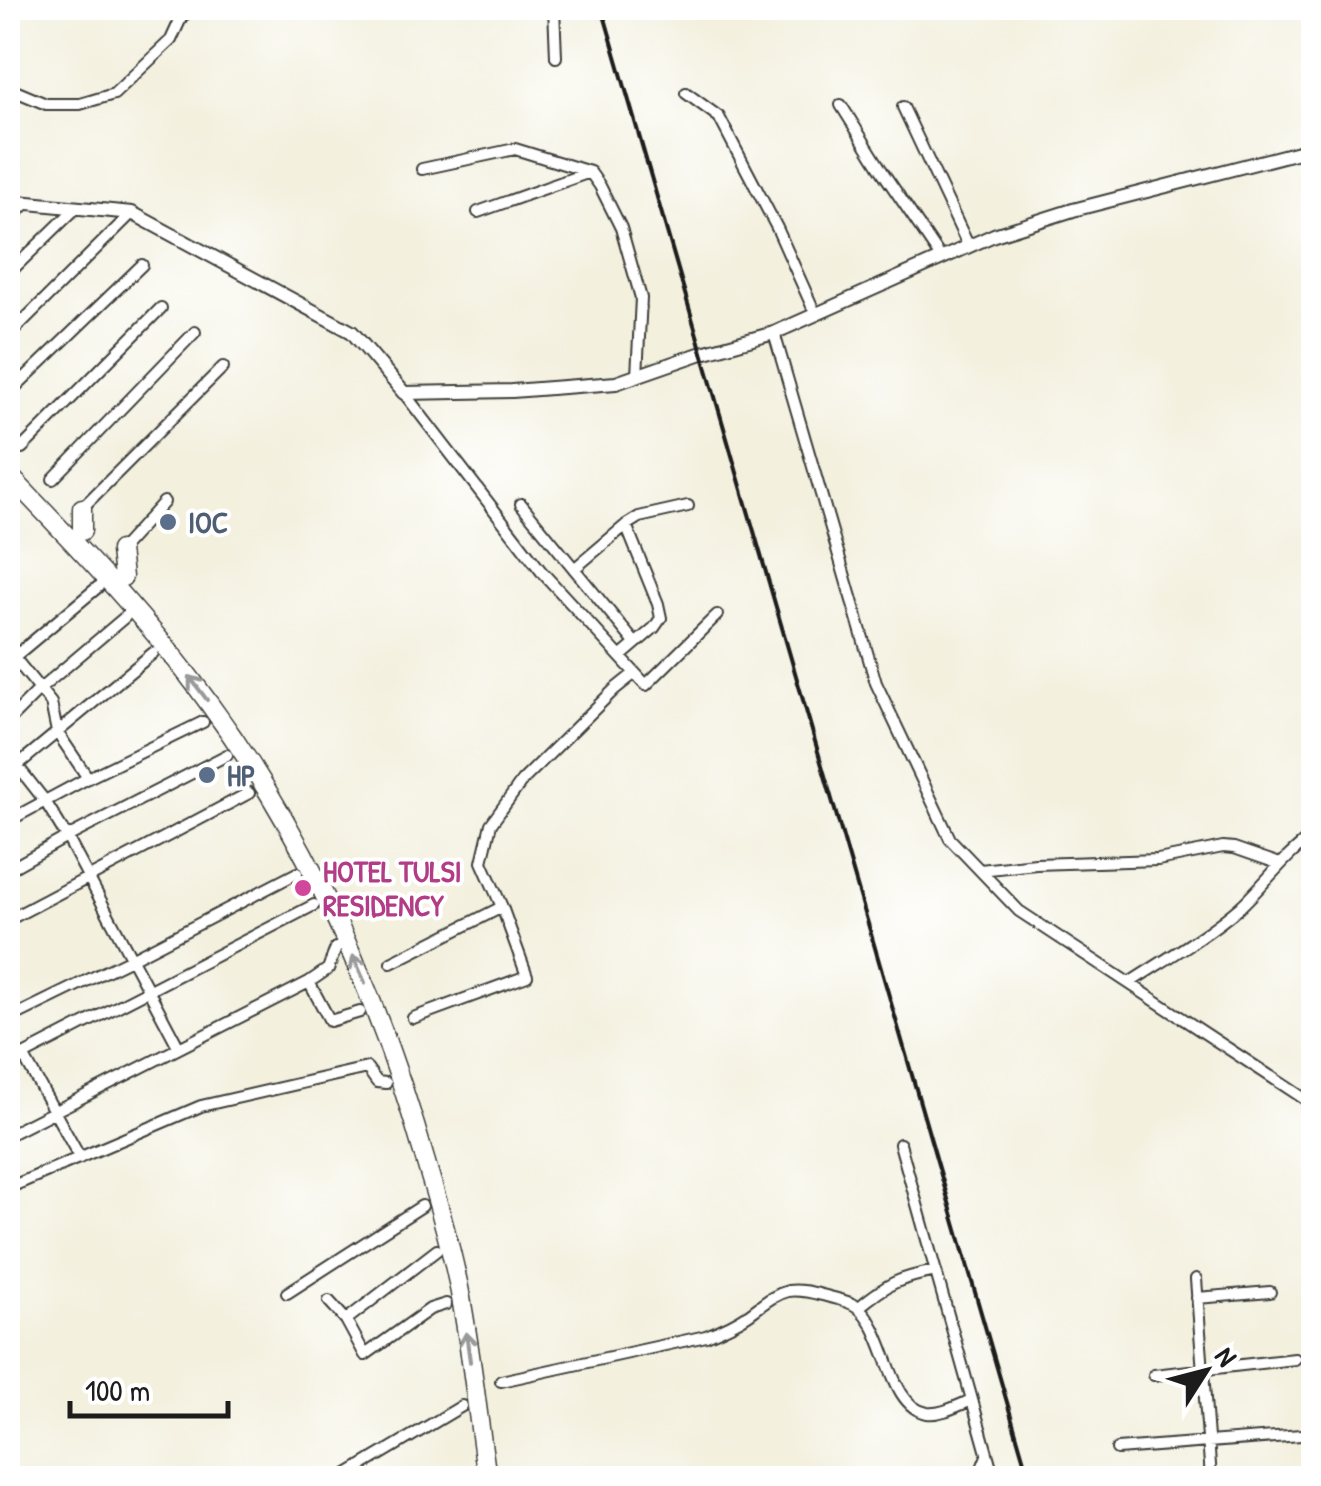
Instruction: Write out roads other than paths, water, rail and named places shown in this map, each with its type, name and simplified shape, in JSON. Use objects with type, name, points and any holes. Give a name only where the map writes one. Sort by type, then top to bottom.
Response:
[{"type":"highway","points":[[8,474],[76,534],[210,704],[251,765],[304,872],[362,974],[374,1050]]},
{"type":"highway","points":[[76,534],[82,508]]},
{"type":"highway","points":[[120,550],[123,577]]},
{"type":"highway","points":[[304,872],[314,905]]},
{"type":"highway","points":[[368,1012],[415,1124],[440,1210],[458,1287],[487,1478]]},
{"type":"highway","points":[[446,1304],[458,1287]]},
{"type":"street","points":[[8,88],[46,104],[80,104],[114,94],[171,40],[182,16],[196,8]]},
{"type":"street","points":[[554,8],[556,57]]},
{"type":"street","points":[[686,92],[719,117],[777,228],[816,315]]},
{"type":"street","points":[[841,105],[941,258]]},
{"type":"street","points":[[903,107],[968,245]]},
{"type":"street","points":[[404,393],[512,391],[616,383],[774,333],[968,245],[1073,210],[1314,148]]},
{"type":"street","points":[[422,169],[514,149],[590,172],[621,228],[641,298],[637,376]]},
{"type":"street","points":[[478,212],[590,172]]},
{"type":"street","points":[[8,201],[132,213],[352,332],[541,571],[646,685],[717,615]]},
{"type":"street","points":[[8,221],[28,203]]},
{"type":"street","points":[[8,274],[77,207]]},
{"type":"street","points":[[8,336],[132,213]]},
{"type":"street","points":[[8,394],[142,264]]},
{"type":"street","points":[[22,448],[161,308]]},
{"type":"street","points":[[53,478],[195,332]]},
{"type":"street","points":[[774,333],[876,684],[950,839],[1019,911],[1314,1105]]},
{"type":"street","points":[[82,508],[223,368]]},
{"type":"street","points":[[120,550],[164,502]]},
{"type":"street","points":[[521,504],[635,643]]},
{"type":"street","points":[[574,569],[638,517],[688,506]]},
{"type":"street","points":[[620,657],[661,618],[626,525]]},
{"type":"street","points":[[88,778],[57,732],[52,703],[9,656],[98,587]]},
{"type":"street","points":[[8,721],[124,617]]},
{"type":"street","points":[[12,769],[154,652]]},
{"type":"street","points":[[412,1018],[527,976],[482,862],[490,824],[522,782],[635,673]]},
{"type":"street","points":[[8,821],[203,722]]},
{"type":"street","points":[[8,754],[12,769],[45,801],[90,877],[180,1048]]},
{"type":"street","points":[[8,870],[227,756]]},
{"type":"street","points":[[8,920],[249,793]]},
{"type":"street","points":[[1129,983],[1222,921],[1314,836]]},
{"type":"street","points":[[980,870],[1158,860],[1223,847],[1280,864]]},
{"type":"street","points":[[8,1019],[304,872]]},
{"type":"street","points":[[8,1063],[314,905]]},
{"type":"street","points":[[391,963],[502,907]]},
{"type":"street","points":[[8,1136],[309,982],[328,969],[336,948]]},
{"type":"street","points":[[309,982],[330,1021],[368,1012]]},
{"type":"street","points":[[23,1055],[80,1158]]},
{"type":"street","points":[[8,1188],[201,1106],[367,1068],[376,1082],[386,1083]]},
{"type":"street","points":[[900,1144],[994,1478]]},
{"type":"street","points":[[287,1293],[422,1206]]},
{"type":"street","points":[[346,1320],[437,1250]]},
{"type":"street","points":[[859,1307],[889,1284],[936,1271]]},
{"type":"street","points":[[1196,1279],[1211,1478]]},
{"type":"street","points":[[501,1381],[706,1336],[728,1327],[776,1295],[801,1290],[859,1307],[871,1321],[901,1394],[916,1409],[939,1412],[972,1400]]},
{"type":"street","points":[[1197,1298],[1270,1292]]},
{"type":"street","points":[[329,1301],[346,1320],[364,1355],[430,1309],[446,1304]]},
{"type":"street","points":[[1154,1375],[1295,1359]]},
{"type":"street","points":[[342,1478],[462,1406]]},
{"type":"street","points":[[1117,1449],[1314,1434]]},
{"type":"street","points":[[978,1478],[987,1456]]},
{"type":"street","points":[[223,1478],[244,1478]]},
{"type":"railway","points":[[602,8],[1029,1478]]},
{"type":"place","name":"IOC","points":[[168,522]]},
{"type":"place","name":"HP","points":[[207,775]]},
{"type":"place","name":"HOTEL TULSI RESIDENCY","points":[[303,888]]}]
